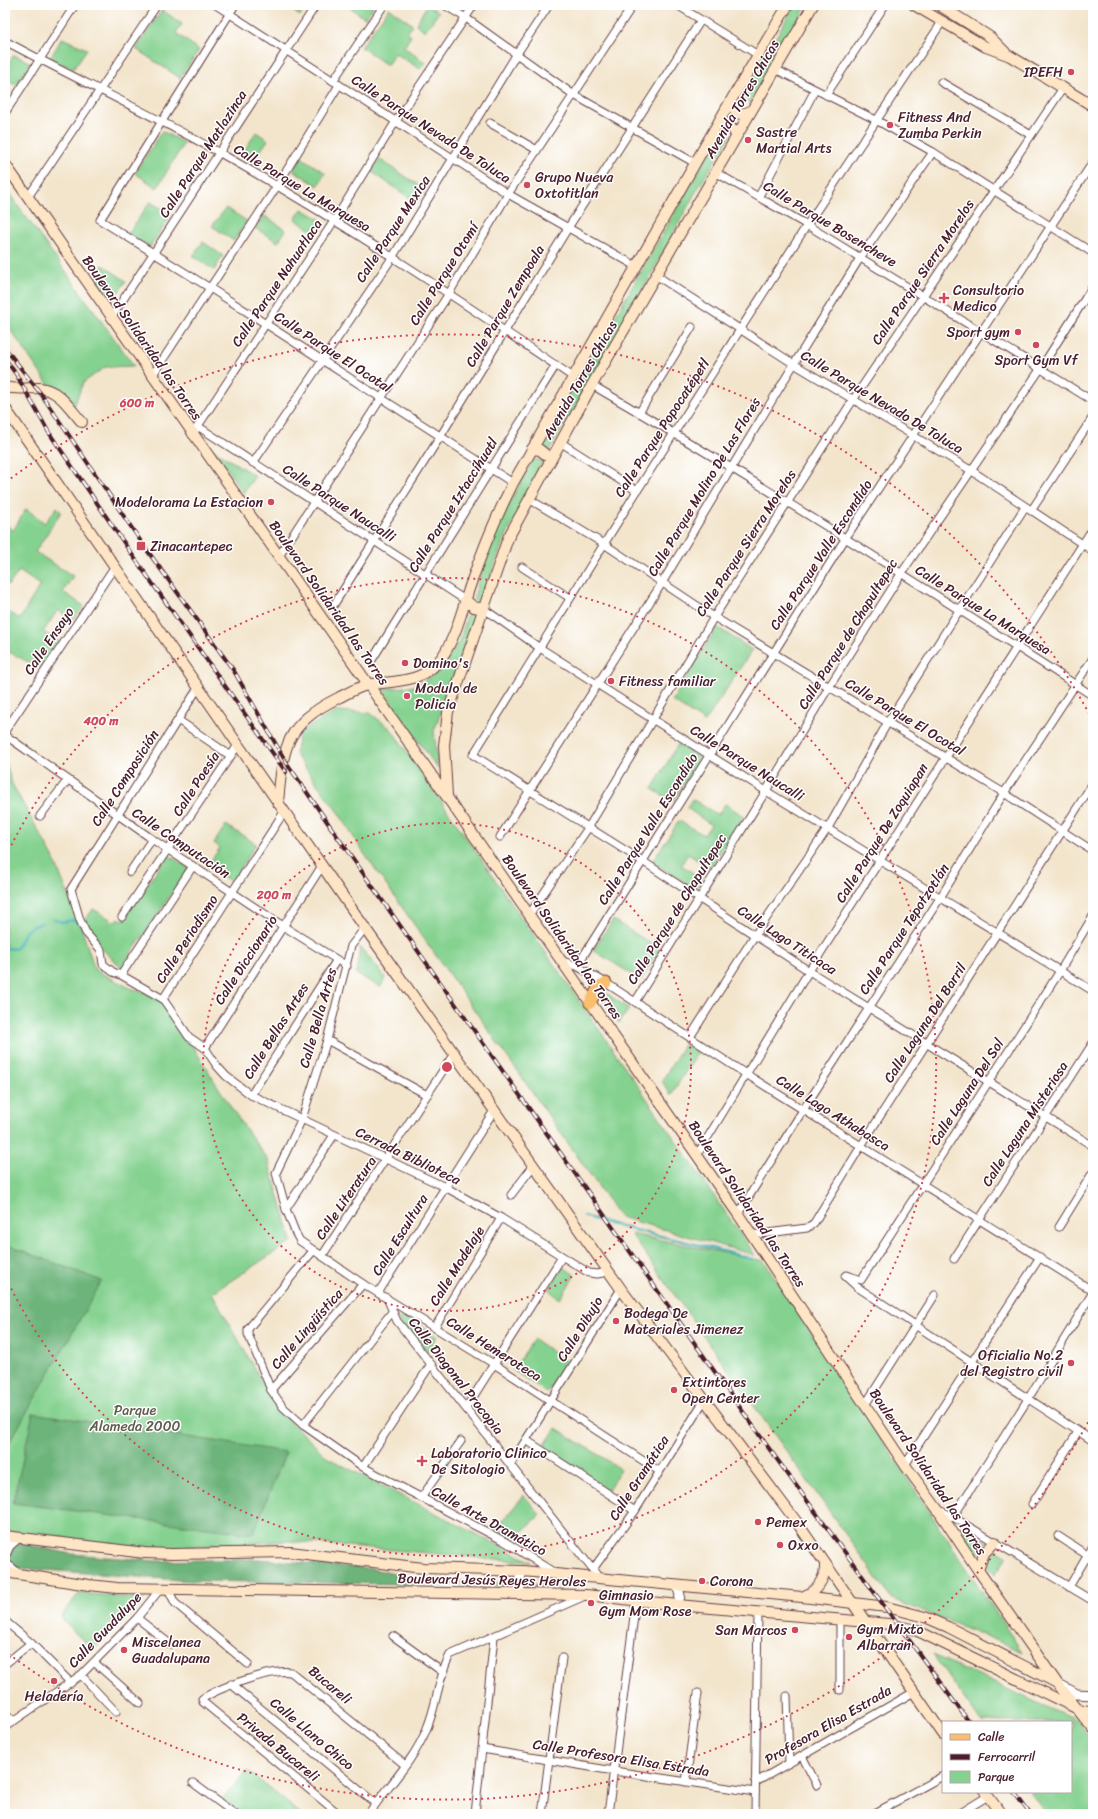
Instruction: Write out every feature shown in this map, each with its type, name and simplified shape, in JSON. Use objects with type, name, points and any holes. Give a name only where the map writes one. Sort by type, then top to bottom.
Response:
[{"type":"main road","name":"Avenida Torres Chicas","points":[[281,807],[282,758],[292,735],[309,716],[329,702],[370,684],[407,681],[422,675],[432,668],[442,657],[449,645],[488,535],[513,483],[730,102],[788,5]]},
{"type":"main road","name":"Avenida Torres Chicas","points":[[447,795],[444,745],[446,717],[508,538],[592,386],[749,112],[813,5]]},
{"type":"main road","points":[[914,5],[986,47],[1010,56],[1093,106]]},
{"type":"main road","points":[[939,5],[990,38],[1010,56]]},
{"type":"main road","points":[[730,102],[733,108],[740,114],[749,112]]},
{"type":"main road","points":[[718,125],[728,125],[732,128],[736,135]]},
{"type":"main road","name":"Boulevard Solidaridad las Torres","points":[[5,164],[152,376],[196,431],[279,556],[370,684],[560,960],[738,1214],[905,1466],[938,1510],[1057,1683],[1093,1729]]},
{"type":"main road","points":[[5,387],[50,390],[60,396],[82,422]]},
{"type":"main road","points":[[5,408],[365,928],[455,1052],[621,1289],[769,1483],[853,1602],[942,1733]]},
{"type":"main road","points":[[532,449],[540,450],[551,459]]},
{"type":"main road","points":[[465,600],[474,607],[484,609]]},
{"type":"main road","points":[[590,1003],[599,986],[606,983]]},
{"type":"main road","name":"Boulevard Jesús Reyes Heroles","points":[[5,1536],[145,1553],[290,1552],[423,1568],[557,1574],[853,1602],[887,1607],[925,1617],[978,1641],[1057,1683]]},
{"type":"main road","points":[[978,1570],[984,1553],[995,1542]]},
{"type":"main road","points":[[802,1597],[812,1592],[821,1582],[825,1573],[825,1564]]},
{"type":"main road","name":"Boulevard Jesús Reyes Heroles","points":[[5,1572],[88,1585],[164,1589],[586,1595],[678,1606],[840,1618],[889,1624],[912,1629],[1078,1709]]},
{"type":"main road","points":[[1078,1709],[1093,1712]]},
{"type":"main road","points":[[987,1794],[1001,1814]]},
{"type":"street","points":[[5,113],[75,5]]},
{"type":"street","points":[[28,197],[157,5]]},
{"type":"street","name":"Calle Parque Nevado De Toluca","points":[[216,5],[508,194],[636,266]]},
{"type":"street","points":[[162,122],[235,5]]},
{"type":"street","name":"Calle Parque Matlazinca","points":[[111,318],[316,5]]},
{"type":"street","points":[[333,81],[384,5]]},
{"type":"street","points":[[444,5],[466,18],[574,95],[695,164]]},
{"type":"street","name":"Calle Parque Nahuatlaca","points":[[196,431],[334,221],[396,121],[474,5]]},
{"type":"street","name":"Calle Parque Mexica","points":[[253,463],[392,258],[516,55],[549,5]]},
{"type":"street","name":"Calle Parque Otomí","points":[[279,556],[448,295],[536,150],[633,5]]},
{"type":"street","points":[[677,5],[758,55]]},
{"type":"street","points":[[826,95],[885,5]]},
{"type":"street","name":"Calle Parque Zempoala","points":[[333,606],[440,437],[568,228],[701,20]]},
{"type":"street","name":"Calle Parque Popocatépetl","points":[[474,752],[604,544],[807,225],[942,22]]},
{"type":"street","name":"Calle Parque La Marquesa","points":[[5,41],[219,152],[277,186],[392,258],[573,377]]},
{"type":"street","points":[[775,69],[876,120],[933,152],[1093,253]]},
{"type":"street","points":[[941,82],[1030,135]]},
{"type":"street","points":[[152,376],[277,186],[339,85]]},
{"type":"street","name":"Calle Parque Sierra Morelos","points":[[529,915],[588,828],[714,617],[853,400],[1063,88]]},
{"type":"street","points":[[759,196],[815,90]]},
{"type":"street","name":"Calle Parque El Ocotal","points":[[162,122],[100,217],[100,220],[210,288],[513,483]]},
{"type":"street","points":[[490,123],[536,150]]},
{"type":"street","name":"Calle Parque Molino De Las Flores","points":[[500,838],[596,684],[662,583],[794,364],[860,258],[933,152]]},
{"type":"street","name":"Calle Parque Valle Escondido","points":[[577,966],[644,862],[845,539],[914,437],[981,331],[1093,162]]},
{"type":"street","name":"Calle Parque Bosencheve","points":[[715,172],[807,225],[1093,401]]},
{"type":"street","name":"Calle Parque Nevado De Toluca","points":[[656,276],[794,364],[972,471],[1093,551]]},
{"type":"street","name":"Calle Parque de Chapultepec","points":[[635,1002],[829,687],[901,574],[1041,368],[1093,286]]},
{"type":"street","points":[[639,413],[692,327]]},
{"type":"street","name":"Calle Parque Iztaccíhuatl","points":[[372,660],[556,365]]},
{"type":"street","name":"Calle Parque La Marquesa","points":[[592,386],[731,468],[960,610],[1093,696]]},
{"type":"street","points":[[690,1038],[755,935],[828,828],[888,722],[960,610],[1093,416]]},
{"type":"street","name":"Calle Parque Naucalli","points":[[196,431],[253,463],[465,600]]},
{"type":"street","points":[[560,442],[637,492]]},
{"type":"street","name":"Calle Parque El Ocotal","points":[[529,499],[604,544],[714,617],[1004,793],[1093,851]]},
{"type":"street","name":"Calle Parque De Zoquiapan","points":[[697,1155],[809,971],[1093,528]]},
{"type":"street","name":"Calle Ensayo","points":[[5,731],[115,566]]},
{"type":"street","points":[[522,567],[570,598]]},
{"type":"street","name":"Calle Parque Naucalli","points":[[484,609],[540,648],[710,756],[1093,991]]},
{"type":"street","name":"Calle Parque Tepotzotlán","points":[[738,1214],[803,1110],[940,898],[1004,793],[1093,658]]},
{"type":"street","name":"Calle Composición","points":[[121,974],[113,972],[104,964],[101,950],[86,933],[70,892],[74,882],[198,688]]},
{"type":"street","points":[[178,720],[231,756]]},
{"type":"street","name":"Calle Computación","points":[[5,735],[152,839],[336,961],[346,966]]},
{"type":"street","name":"Calle Poesía","points":[[122,917],[238,745]]},
{"type":"street","name":"Calle Lago Titicaca","points":[[474,752],[474,757],[644,862],[809,971],[1093,1146]]},
{"type":"street","points":[[40,816],[67,780]]},
{"type":"street","name":"Calle Laguna Del Barril","points":[[752,1235],[783,1232],[812,1225],[1093,783]]},
{"type":"street","name":"Calle Periodismo","points":[[163,999],[233,893],[281,807]]},
{"type":"street","points":[[130,872],[152,839]]},
{"type":"street","points":[[163,999],[121,974],[193,866]]},
{"type":"street","name":"Calle Diccionario","points":[[205,1048],[322,866]]},
{"type":"street","name":"Calle Laguna Del Sol","points":[[917,1326],[857,1287],[845,1276],[846,1275],[861,1280],[1060,971],[1093,916]]},
{"type":"street","name":"Calle Bella Artes","points":[[286,1209],[276,1173],[302,1119],[327,1040],[351,946],[365,928]]},
{"type":"street","name":"Calle Lago Athabasca","points":[[560,960],[577,966],[606,983],[746,1074],[1093,1291]]},
{"type":"street","name":"Calle Bellas Artes","points":[[252,1095],[336,961]]},
{"type":"street","name":"Cerrada Biblioteca","points":[[163,999],[189,1036],[205,1048],[226,1076],[252,1095],[445,1188],[501,1218],[589,1273],[597,1274],[609,1272]]},
{"type":"street","points":[[327,1040],[427,1094]]},
{"type":"street","name":"Calle Laguna Misteriosa","points":[[954,1259],[1093,1043]]},
{"type":"street","name":"Calle Literatura","points":[[322,1256],[387,1159],[455,1052]]},
{"type":"street","name":"Calle Escultura","points":[[378,1293],[495,1110]]},
{"type":"street","points":[[286,1209],[334,1135]]},
{"type":"street","points":[[511,1195],[534,1165]]},
{"type":"street","points":[[1059,1227],[1093,1172]]},
{"type":"street","name":"Calle Hemeroteca","points":[[286,1209],[298,1238],[313,1251],[363,1284],[494,1364],[659,1471]]},
{"type":"street","name":"Calle Modelaje","points":[[435,1327],[501,1218]]},
{"type":"street","name":"Calle Literatura","points":[[249,1327],[313,1251]]},
{"type":"street","points":[[466,1408],[562,1257]]},
{"type":"street","points":[[905,1466],[1040,1257]]},
{"type":"street","name":"Calle Lingüística","points":[[271,1390],[363,1284]]},
{"type":"street","name":"Calle Dibujo","points":[[510,1465],[621,1289]]},
{"type":"street","points":[[953,1517],[1028,1399],[1093,1291]]},
{"type":"street","points":[[865,1405],[935,1296]]},
{"type":"street","name":"Calle Diagonal Procopia","points":[[387,1298],[392,1312],[431,1364],[600,1579]]},
{"type":"street","points":[[303,1425],[392,1312]]},
{"type":"street","points":[[917,1326],[1093,1441]]},
{"type":"street","name":"Calle Arte Dramático","points":[[249,1327],[248,1334],[271,1390],[283,1407],[303,1425],[363,1467],[504,1541],[557,1574]]},
{"type":"street","points":[[363,1467],[431,1364]]},
{"type":"street","name":"Calle Gramática","points":[[593,1569],[635,1511],[705,1398]]},
{"type":"street","points":[[1032,1504],[1078,1432]]},
{"type":"street","points":[[526,1440],[635,1511]]},
{"type":"street","points":[[421,1498],[461,1441]]},
{"type":"street","points":[[938,1510],[953,1517],[1093,1601]]},
{"type":"street","points":[[1058,1536],[1087,1555]]},
{"type":"street","points":[[5,1555],[9,1546],[18,1538]]},
{"type":"street","points":[[1069,1587],[1093,1546]]},
{"type":"street","points":[[5,1561],[11,1569],[17,1573]]},
{"type":"street","points":[[521,1593],[518,1582],[523,1572]]},
{"type":"street","points":[[5,1578],[17,1573]]},
{"type":"street","points":[[677,1586],[680,1595],[678,1606]]},
{"type":"street","points":[[164,1589],[175,1603],[248,1664]]},
{"type":"street","name":"Calle Guadalupe","points":[[5,1727],[71,1683],[96,1663],[164,1589]]},
{"type":"street","points":[[368,1814],[405,1765],[427,1730],[451,1654],[494,1637],[586,1595]]},
{"type":"street","points":[[608,1814],[636,1601]]},
{"type":"street","points":[[755,1814],[758,1613]]},
{"type":"street","points":[[137,1618],[170,1644]]},
{"type":"street","points":[[840,1618],[840,1690]]},
{"type":"street","points":[[5,1622],[31,1643],[71,1683]]},
{"type":"street","points":[[394,1636],[444,1673]]},
{"type":"street","points":[[475,1814],[494,1637]]},
{"type":"street","points":[[5,1664],[31,1643]]},
{"type":"street","points":[[542,1814],[562,1658]]},
{"type":"street","points":[[96,1663],[140,1703]]},
{"type":"street","name":"Bucareli","points":[[202,1699],[231,1684],[282,1671],[293,1673],[405,1765]]},
{"type":"street","points":[[81,1675],[116,1712]]},
{"type":"street","points":[[1057,1683],[1077,1694],[1093,1695]]},
{"type":"street","name":"Calle Llano Chico","points":[[231,1684],[376,1804]]},
{"type":"street","name":"Profesora Elisa Estrada","points":[[756,1782],[914,1692]]},
{"type":"street","points":[[686,1782],[698,1693]]},
{"type":"street","points":[[787,1696],[789,1763]]},
{"type":"street","name":"Privada Bucareli","points":[[202,1699],[203,1702],[220,1717],[339,1814]]},
{"type":"street","points":[[5,1713],[14,1721]]},
{"type":"street","name":"Calle Profesora Elisa Estrada","points":[[482,1749],[755,1792]]},
{"type":"street","points":[[802,1756],[817,1785]]},
{"type":"street","points":[[873,1814],[942,1777]]},
{"type":"street","points":[[193,1783],[235,1814]]},
{"type":"street","points":[[959,1814],[987,1794]]},
{"type":"green space","points":[[284,5],[307,5],[300,16]]},
{"type":"green space","points":[[346,5],[374,5],[365,18]]},
{"type":"green space","points":[[427,5],[439,12],[425,31],[416,24]]},
{"type":"green space","points":[[794,5],[807,5],[751,103],[742,98]]},
{"type":"green space","points":[[389,8],[413,25],[407,33],[411,36],[404,47],[426,63],[420,69],[395,53],[387,65],[361,47]]},
{"type":"green space","points":[[162,10],[182,24],[176,33],[199,50],[180,78],[136,49]]},
{"type":"green space","points":[[62,38],[87,49],[73,69],[50,58]]},
{"type":"green space","points":[[14,55],[31,63],[16,85],[5,78],[5,68]]},
{"type":"green space","points":[[722,130],[731,135],[694,195],[647,282],[550,450],[541,446]]},
{"type":"green space","points":[[162,131],[184,143],[157,188],[135,173]]},
{"type":"green space","points":[[256,132],[268,140],[252,163],[241,156]]},
{"type":"green space","points":[[301,157],[325,173],[318,186],[293,170]]},
{"type":"green space","points":[[379,159],[426,190],[417,203],[372,172]]},
{"type":"green space","points":[[5,188],[134,366],[105,367],[83,383],[70,416],[5,322]]},
{"type":"green space","points":[[150,202],[172,214],[150,247],[128,234]]},
{"type":"green space","points":[[226,208],[247,221],[234,241],[212,226]]},
{"type":"green space","points":[[302,209],[323,221],[316,233],[295,219]]},
{"type":"green space","points":[[265,216],[286,230],[278,242],[255,228]]},
{"type":"green space","points":[[203,242],[223,256],[214,270],[193,256]]},
{"type":"green space","points":[[103,265],[126,281],[112,302],[94,279]]},
{"type":"green space","points":[[214,450],[255,476],[243,493]]},
{"type":"green space","points":[[533,459],[543,461],[504,540],[480,603],[473,600],[492,537]]},
{"type":"green space","points":[[57,507],[61,512],[35,552],[73,576],[63,592],[84,606],[73,620],[58,610],[43,632],[60,642],[42,669],[5,650],[5,610],[20,619],[40,585],[19,571],[9,585],[5,584],[5,523],[13,531],[26,509],[45,523]]},
{"type":"green space","points":[[468,611],[475,615],[434,731],[438,769],[382,689],[415,686],[439,672],[460,640]]},
{"type":"green space","points":[[717,627],[752,650],[705,722],[672,701]]},
{"type":"green space","points":[[337,711],[370,713],[391,729],[755,1255],[620,1217],[361,849],[340,815],[295,754],[300,732]]},
{"type":"green space","points":[[678,744],[700,758],[673,801],[652,789]]},
{"type":"green space","name":"Parque Alameda 2000","points":[[5,759],[12,784],[53,857],[80,924],[95,970],[130,988],[164,997],[166,1004],[232,1109],[268,1160],[292,1241],[212,1293],[278,1410],[328,1458],[531,1562],[289,1541],[145,1550],[5,1531]]},
{"type":"green space","points":[[692,799],[718,815],[725,804],[744,816],[710,868],[688,854],[681,865],[703,879],[695,889],[652,862],[679,821],[704,835],[711,825],[687,808]]},
{"type":"green space","points":[[226,825],[256,844],[232,882],[207,866],[220,848],[214,843]]},
{"type":"green space","points":[[168,855],[189,868],[122,967],[100,947],[84,922],[93,909],[115,922],[118,918],[123,920]]},
{"type":"green space","points":[[613,920],[660,949],[641,980],[593,950]]},
{"type":"green space","points":[[360,947],[385,977],[381,987],[356,974]]},
{"type":"green space","points":[[606,993],[629,1009],[619,1023],[601,997]]},
{"type":"green space","points":[[685,1043],[698,1052],[671,1095],[662,1081]]},
{"type":"green space","points":[[631,1234],[764,1261],[1022,1652],[989,1637],[892,1599]]},
{"type":"green space","points":[[5,1244],[102,1281],[5,1450]]},
{"type":"green space","points":[[563,1267],[575,1275],[560,1299],[549,1290]]},
{"type":"green space","points":[[403,1313],[437,1337],[426,1353],[398,1321]]},
{"type":"green space","points":[[534,1339],[567,1362],[547,1393],[513,1370]]},
{"type":"green space","points":[[33,1413],[286,1452],[253,1534],[13,1503]]},
{"type":"green space","points":[[556,1428],[621,1469],[608,1490],[542,1449]]},
{"type":"green space","points":[[524,1495],[540,1515],[514,1539],[494,1531]]},
{"type":"green space","points":[[957,1525],[987,1542],[978,1554]]},
{"type":"green space","points":[[5,1540],[71,1554],[156,1561],[259,1559],[373,1569],[412,1578],[557,1586],[192,1581],[5,1567]]},
{"type":"green space","points":[[994,1548],[1008,1556],[995,1574],[983,1560]]},
{"type":"green space","points":[[79,1593],[146,1599],[93,1650],[60,1618]]},
{"type":"green space","points":[[933,1655],[1079,1722],[1093,1742],[1093,1814],[1046,1814],[1031,1793],[1072,1793],[1072,1721],[980,1721]]},
{"type":"green space","points":[[247,1770],[301,1814],[266,1814],[264,1812],[262,1814],[241,1814],[223,1799]]},
{"type":"waterway","points":[[54,919],[62,922],[74,920],[80,925]]},
{"type":"waterway","points":[[5,948],[15,949],[27,930],[42,923]]},
{"type":"waterway","points":[[584,1216],[626,1228],[752,1259]]},
{"type":"railway","points":[[5,348],[41,394],[144,546],[234,671],[286,762],[339,839],[765,1443],[968,1721]]},
{"type":"railway","points":[[5,359],[16,374],[48,431],[131,553],[286,772]]},
{"type":"railway","points":[[1015,1793],[1030,1814]]},
{"type":"place","name":"IPEFH","points":[[1071,72]]},
{"type":"place","name":"Fitness And Zumba Perkin","points":[[890,125]]},
{"type":"place","name":"Sastre Martial Arts","points":[[748,140]]},
{"type":"place","name":"Grupo Nueva Oxtotitlan","points":[[527,185]]},
{"type":"place","name":"Consultorio Medico","points":[[944,298]]},
{"type":"place","name":"Sport gym","points":[[1018,332]]},
{"type":"place","name":"Sport Gym Vf","points":[[1036,345]]},
{"type":"place","name":"Modelorama La Estacion","points":[[271,502]]},
{"type":"place","name":"Zinacantepec","points":[[141,546]]},
{"type":"place","name":"Domino's","points":[[405,663]]},
{"type":"place","name":"Fitness familiar","points":[[611,681]]},
{"type":"place","name":"Modulo de Policia","points":[[407,696]]},
{"type":"place","name":"Bodega De Materiales Jimenez","points":[[616,1321]]},
{"type":"place","name":"Oficialia No.2 del Registro civil","points":[[1071,1363]]},
{"type":"place","name":"Extintores Open Center","points":[[674,1390]]},
{"type":"place","name":"Laboratorio Clinico De Sitologio","points":[[422,1461]]},
{"type":"place","name":"Pemex","points":[[758,1522]]},
{"type":"place","name":"Oxxo","points":[[780,1545]]},
{"type":"place","name":"Corona","points":[[702,1581]]},
{"type":"place","name":"Gimnasio Gym Mom Rose","points":[[591,1603]]},
{"type":"place","name":"San Marcos","points":[[795,1630]]},
{"type":"place","name":"Gym Mixto Albarran","points":[[849,1637]]},
{"type":"place","name":"Miscelanea Guadalupana","points":[[124,1650]]},
{"type":"place","name":"Heladería","points":[[54,1681]]}]
